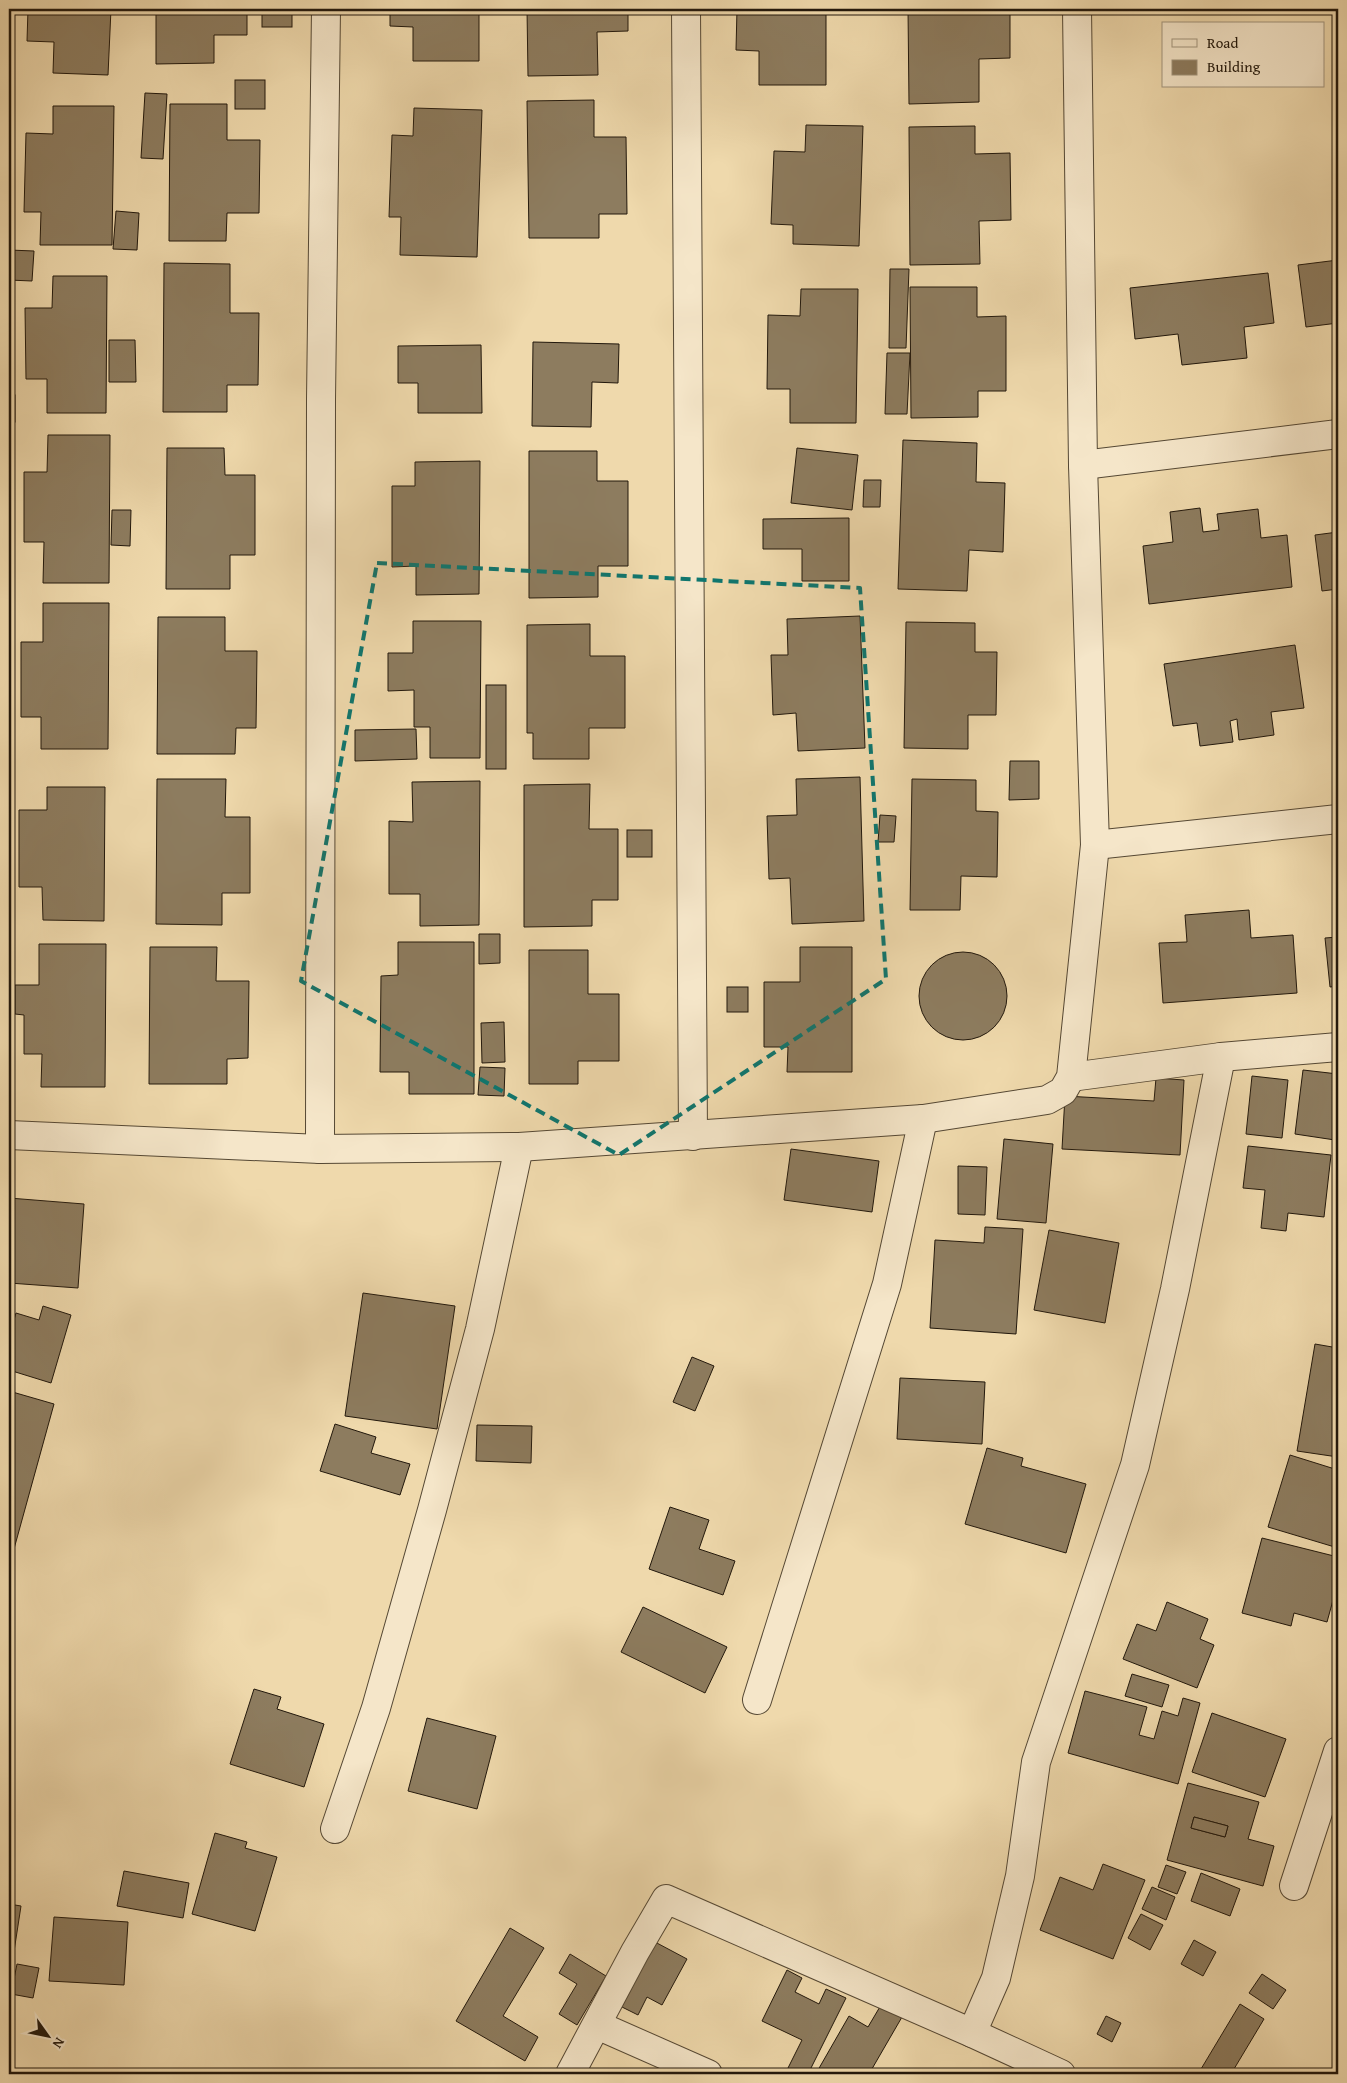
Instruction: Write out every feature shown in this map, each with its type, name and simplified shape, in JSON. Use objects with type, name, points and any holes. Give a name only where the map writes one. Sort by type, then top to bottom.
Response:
[{"type":"street","points":[[320,1149],[320,418],[326,9]]},
{"type":"street","points":[[686,9],[694,1136]]},
{"type":"street","points":[[9,1135],[320,1149],[519,1147],[923,1119],[1047,1100],[1063,1090],[1071,1076],[1095,845],[1083,466],[1077,9]]},
{"type":"street","points":[[1083,466],[1338,434]]},
{"type":"street","points":[[1095,845],[1338,819]]},
{"type":"street","points":[[1071,1076],[1221,1057],[1338,1047]]},
{"type":"street","points":[[972,2033],[996,1978],[1018,1885],[1036,1762],[1135,1465],[1175,1289],[1221,1057]]},
{"type":"street","points":[[757,1700],[886,1284],[923,1119]]},
{"type":"street","points":[[335,1829],[376,1708],[437,1491],[480,1329],[519,1147]]},
{"type":"street","points":[[1294,1886],[1338,1751]]},
{"type":"street","points":[[570,2074],[635,1952],[666,1899],[1061,2074]]},
{"type":"street","points":[[597,2025],[708,2074]]},
{"type":"highlighted area","points":[[377,563],[860,588],[886,979],[619,1155],[301,981]]},
{"type":"building","points":[[28,9],[111,9],[108,75],[53,73],[54,42],[27,41]]},
{"type":"building","points":[[156,9],[247,9],[247,35],[214,35],[214,63],[156,64]]},
{"type":"building","points":[[262,9],[292,9],[292,27],[262,27]]},
{"type":"building","points":[[390,9],[479,9],[479,61],[413,61],[413,27],[390,26]]},
{"type":"building","points":[[527,9],[628,9],[628,31],[597,32],[598,75],[528,76]]},
{"type":"building","points":[[737,9],[826,9],[826,85],[759,85],[759,51],[736,50]]},
{"type":"building","points":[[908,9],[1010,9],[1010,58],[979,59],[979,102],[909,104]]},
{"type":"building","points":[[235,80],[265,80],[265,109],[235,109]]},
{"type":"building","points":[[145,93],[167,94],[163,159],[141,158]]},
{"type":"building","points":[[594,100],[594,137],[626,137],[627,214],[599,214],[599,238],[529,238],[527,101]]},
{"type":"building","points":[[170,104],[227,104],[227,140],[260,140],[259,213],[227,213],[226,241],[169,241]]},
{"type":"building","points":[[53,106],[114,106],[112,245],[40,245],[41,212],[24,212],[26,133],[53,134]]},
{"type":"building","points":[[414,108],[482,110],[477,257],[400,255],[401,217],[389,217],[392,135],[413,136]]},
{"type":"building","points":[[806,125],[863,126],[859,246],[793,244],[793,225],[771,224],[774,151],[805,152]]},
{"type":"building","points":[[975,126],[975,154],[1010,153],[1011,220],[979,221],[980,264],[910,265],[909,127]]},
{"type":"building","points":[[116,211],[139,213],[137,250],[113,249]]},
{"type":"building","points":[[9,250],[34,251],[32,281],[9,280]]},
{"type":"building","points":[[1338,260],[1338,323],[1306,327],[1298,265]]},
{"type":"building","points":[[164,263],[230,264],[230,313],[259,313],[258,385],[227,385],[227,412],[163,412]]},
{"type":"building","points":[[890,269],[909,269],[906,348],[889,348]]},
{"type":"building","points":[[1268,273],[1274,323],[1244,327],[1247,358],[1182,365],[1178,334],[1135,339],[1130,288]]},
{"type":"building","points":[[53,276],[107,276],[106,413],[47,413],[47,379],[26,379],[25,308],[52,308]]},
{"type":"building","points":[[910,287],[977,287],[977,317],[1006,316],[1006,391],[978,391],[978,417],[911,418]]},
{"type":"building","points":[[801,289],[858,289],[856,423],[790,423],[790,389],[767,389],[768,315],[800,316]]},
{"type":"building","points":[[109,340],[135,340],[136,382],[109,382]]},
{"type":"building","points":[[533,342],[619,344],[618,383],[592,382],[591,427],[532,426]]},
{"type":"building","points":[[481,345],[482,413],[418,413],[418,383],[398,383],[398,346]]},
{"type":"building","points":[[887,353],[910,353],[907,414],[885,414]]},
{"type":"building","points":[[9,395],[15,395],[15,422],[9,422]]},
{"type":"building","points":[[48,435],[110,435],[109,583],[43,583],[44,542],[24,542],[24,472],[47,472]]},
{"type":"building","points":[[903,440],[977,443],[976,482],[1005,483],[1003,552],[969,550],[967,591],[898,589]]},
{"type":"building","points":[[167,448],[224,448],[225,475],[255,475],[255,555],[230,555],[230,589],[166,589]]},
{"type":"building","points":[[797,448],[858,455],[852,510],[791,503]]},
{"type":"building","points":[[529,451],[597,451],[597,481],[628,481],[628,566],[598,566],[598,597],[529,598]]},
{"type":"building","points":[[480,461],[479,594],[416,595],[416,566],[392,567],[392,486],[415,486],[415,462]]},
{"type":"building","points":[[864,480],[881,480],[880,507],[863,507]]},
{"type":"building","points":[[1200,508],[1203,532],[1219,530],[1217,514],[1258,509],[1261,538],[1287,535],[1292,587],[1149,604],[1143,546],[1173,542],[1170,512]]},
{"type":"building","points":[[112,510],[131,510],[130,546],[111,545]]},
{"type":"building","points":[[849,518],[849,581],[802,581],[802,549],[763,549],[763,519]]},
{"type":"building","points":[[1338,532],[1338,589],[1322,591],[1315,535]]},
{"type":"building","points":[[43,603],[109,603],[108,749],[41,749],[41,717],[21,717],[21,642],[43,642]]},
{"type":"building","points":[[860,616],[865,748],[798,751],[796,713],[773,715],[771,655],[788,655],[787,619]]},
{"type":"building","points":[[158,617],[225,617],[225,651],[257,651],[256,728],[236,728],[235,754],[157,754]]},
{"type":"building","points":[[413,621],[481,621],[480,758],[430,758],[430,727],[414,727],[414,690],[388,691],[388,653],[413,653]]},
{"type":"building","points":[[906,622],[975,623],[975,652],[997,652],[996,715],[968,715],[968,749],[904,748]]},
{"type":"building","points":[[590,624],[590,656],[625,656],[625,728],[589,728],[589,759],[533,759],[533,733],[527,733],[527,625]]},
{"type":"building","points":[[1295,645],[1304,708],[1271,712],[1274,735],[1239,740],[1237,719],[1230,721],[1233,742],[1200,746],[1197,723],[1173,726],[1164,664]]},
{"type":"building","points":[[1338,646],[1338,686],[1333,647]]},
{"type":"building","points":[[486,685],[506,685],[506,769],[486,769]]},
{"type":"building","points":[[416,729],[417,759],[355,761],[355,730]]},
{"type":"building","points":[[1010,761],[1039,761],[1039,799],[1009,800]]},
{"type":"building","points":[[860,777],[864,921],[792,924],[790,878],[769,879],[767,816],[797,815],[796,779]]},
{"type":"building","points":[[157,779],[226,779],[225,817],[250,817],[250,893],[222,893],[222,925],[156,924]]},
{"type":"building","points":[[912,779],[976,780],[976,811],[998,812],[997,877],[961,876],[960,910],[910,910]]},
{"type":"building","points":[[480,781],[479,925],[420,926],[420,894],[389,894],[389,821],[413,822],[412,782]]},
{"type":"building","points":[[590,784],[589,829],[618,829],[618,900],[592,900],[592,926],[524,927],[524,785]]},
{"type":"building","points":[[47,787],[105,787],[104,921],[43,920],[42,887],[19,887],[19,810],[47,810]]},
{"type":"building","points":[[880,815],[896,816],[894,842],[878,842]]},
{"type":"building","points":[[627,830],[652,830],[652,857],[627,857]]},
{"type":"building","points":[[1249,910],[1251,938],[1293,935],[1297,993],[1163,1003],[1159,943],[1187,942],[1185,915]]},
{"type":"building","points":[[479,934],[500,934],[500,963],[479,964]]},
{"type":"building","points":[[1338,937],[1338,986],[1330,987],[1325,938]]},
{"type":"building","points":[[398,942],[474,942],[474,1094],[409,1094],[409,1072],[380,1072],[381,976],[398,975]]},
{"type":"building","points":[[39,944],[106,944],[105,1087],[41,1087],[42,1054],[24,1054],[24,1015],[15,1014],[15,985],[39,985]]},
{"type":"building","points":[[150,947],[217,947],[216,981],[249,981],[248,1058],[227,1059],[227,1084],[149,1084]]},
{"type":"building","points":[[800,947],[852,947],[852,1072],[787,1072],[788,1047],[764,1047],[764,982],[800,982]]},
{"type":"building","points":[[529,950],[588,950],[588,994],[619,994],[619,1061],[578,1061],[578,1084],[529,1084]]},
{"type":"building","points":[[963,952],[980,955],[994,965],[1004,979],[1007,996],[1004,1013],[994,1027],[980,1037],[963,1040],[946,1037],[932,1027],[922,1013],[919,996],[922,979],[932,965],[946,955]]},
{"type":"building","points":[[727,987],[748,987],[748,1012],[727,1012]]},
{"type":"building","points":[[504,1022],[505,1062],[482,1063],[481,1023]]},
{"type":"building","points":[[480,1067],[505,1068],[504,1096],[478,1095]]},
{"type":"building","points":[[1303,1070],[1338,1074],[1338,1112],[1335,1140],[1295,1134]]},
{"type":"building","points":[[1252,1076],[1288,1080],[1282,1138],[1246,1134]]},
{"type":"building","points":[[1156,1078],[1184,1080],[1180,1155],[1062,1149],[1065,1096],[1154,1101]]},
{"type":"building","points":[[1004,1139],[1053,1144],[1046,1223],[997,1219]]},
{"type":"building","points":[[1248,1146],[1331,1155],[1324,1217],[1288,1213],[1286,1231],[1261,1228],[1265,1190],[1243,1188]]},
{"type":"building","points":[[791,1149],[879,1161],[872,1212],[784,1200]]},
{"type":"building","points":[[958,1166],[987,1167],[985,1215],[958,1214]]},
{"type":"building","points":[[9,1198],[84,1204],[78,1288],[9,1283]]},
{"type":"building","points":[[985,1227],[1023,1229],[1016,1334],[930,1328],[935,1240],[984,1243]]},
{"type":"building","points":[[1049,1230],[1119,1243],[1105,1323],[1034,1310]]},
{"type":"building","points":[[363,1293],[455,1306],[437,1429],[345,1416]]},
{"type":"building","points":[[43,1306],[71,1315],[51,1383],[9,1370],[9,1337],[16,1313],[39,1320]]},
{"type":"building","points":[[1315,1344],[1338,1348],[1338,1457],[1297,1451]]},
{"type":"building","points":[[692,1357],[714,1366],[695,1411],[673,1402]]},
{"type":"building","points":[[900,1378],[985,1382],[982,1444],[897,1439]]},
{"type":"building","points":[[9,1391],[54,1404],[9,1567]]},
{"type":"building","points":[[335,1424],[376,1437],[371,1453],[410,1464],[400,1495],[320,1471]]},
{"type":"building","points":[[477,1425],[532,1426],[531,1463],[476,1461]]},
{"type":"building","points":[[987,1448],[1023,1458],[1021,1466],[1086,1484],[1066,1553],[965,1524]]},
{"type":"building","points":[[1290,1455],[1338,1470],[1338,1548],[1268,1527]]},
{"type":"building","points":[[670,1507],[709,1520],[699,1549],[735,1561],[723,1595],[649,1569]]},
{"type":"building","points":[[1262,1538],[1338,1557],[1338,1582],[1327,1622],[1294,1613],[1291,1626],[1242,1613]]},
{"type":"building","points":[[1167,1602],[1208,1619],[1200,1639],[1214,1645],[1197,1688],[1123,1659],[1137,1624],[1156,1631]]},
{"type":"building","points":[[643,1607],[727,1647],[705,1693],[621,1652]]},
{"type":"building","points":[[1132,1674],[1169,1685],[1162,1707],[1125,1696]]},
{"type":"building","points":[[254,1689],[281,1697],[277,1709],[324,1724],[304,1787],[230,1764]]},
{"type":"building","points":[[1085,1691],[1147,1707],[1139,1735],[1154,1739],[1162,1711],[1178,1716],[1183,1698],[1200,1703],[1178,1784],[1068,1753]]},
{"type":"building","points":[[1212,1713],[1286,1739],[1265,1797],[1192,1772]]},
{"type":"building","points":[[427,1718],[496,1736],[477,1809],[408,1791]]},
{"type":"building","points":[[1188,1783],[1259,1802],[1248,1839],[1274,1846],[1263,1886],[1167,1860]],"holes":[[[1194,1817],[1228,1826],[1225,1837],[1191,1828]]]},
{"type":"building","points":[[1194,1817],[1228,1826],[1225,1837],[1191,1828]]},
{"type":"building","points":[[215,1833],[247,1842],[245,1848],[277,1857],[255,1931],[192,1914]]},
{"type":"building","points":[[1103,1864],[1145,1880],[1113,1959],[1040,1930],[1060,1877],[1093,1890]]},
{"type":"building","points":[[1166,1865],[1186,1872],[1177,1894],[1158,1887]]},
{"type":"building","points":[[124,1871],[189,1883],[183,1918],[117,1906]]},
{"type":"building","points":[[1201,1873],[1240,1889],[1230,1916],[1191,1901]]},
{"type":"building","points":[[1152,1887],[1175,1897],[1166,1920],[1142,1909]]},
{"type":"building","points":[[9,1904],[21,1906],[13,1958],[9,1957]]},
{"type":"building","points":[[1141,1914],[1163,1925],[1150,1950],[1128,1938]]},
{"type":"building","points":[[54,1917],[128,1922],[124,1985],[49,1981]]},
{"type":"building","points":[[510,1928],[544,1948],[503,2016],[538,2037],[525,2061],[456,2021]]},
{"type":"building","points":[[1194,1940],[1216,1952],[1203,1976],[1181,1964]]},
{"type":"building","points":[[655,1942],[687,1959],[662,2005],[647,1997],[638,2015],[620,2006]]},
{"type":"building","points":[[570,1954],[606,1976],[577,2025],[559,2014],[577,1984],[559,1973]]},
{"type":"building","points":[[17,1964],[39,1968],[33,1998],[11,1994]]},
{"type":"building","points":[[787,1970],[802,1978],[795,1992],[819,2004],[826,1989],[846,1998],[808,2074],[785,2074],[802,2040],[762,2021]]},
{"type":"building","points":[[1262,1974],[1286,1990],[1273,2009],[1249,1993]]},
{"type":"building","points":[[1240,2004],[1264,2019],[1231,2074],[1198,2074]]},
{"type":"building","points":[[881,2005],[902,2017],[869,2074],[827,2074],[818,2070],[849,2016],[868,2027]]},
{"type":"building","points":[[1106,2016],[1121,2023],[1112,2042],[1097,2034]]}]
